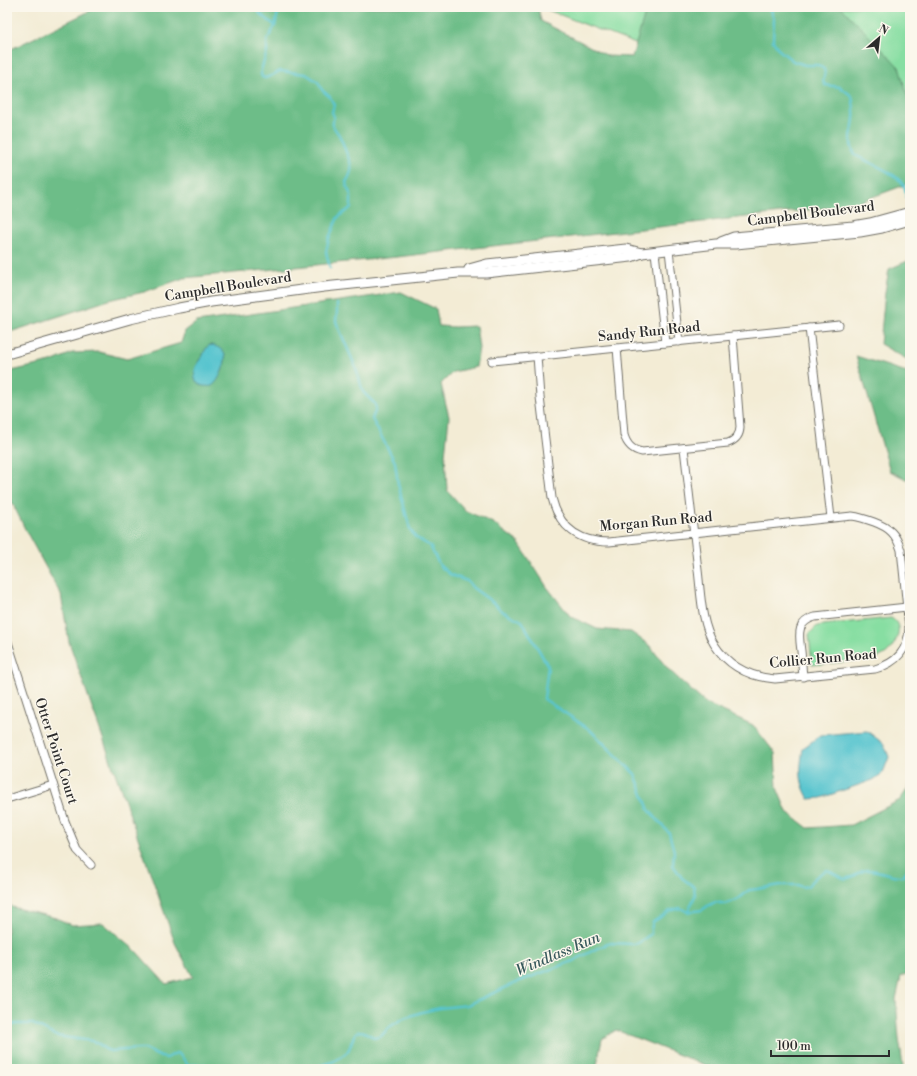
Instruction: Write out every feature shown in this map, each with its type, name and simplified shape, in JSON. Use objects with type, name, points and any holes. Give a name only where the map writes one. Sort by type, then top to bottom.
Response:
[{"type":"street","name":"Campbell Boulevard","points":[[716,244],[734,237],[852,226],[870,223],[910,212]]},
{"type":"street","name":"Campbell Boulevard","points":[[7,354],[130,319],[196,304],[254,295],[458,272],[486,273],[631,257],[642,253],[716,244],[736,244],[860,232],[882,228],[910,220]]},
{"type":"street","points":[[670,250],[679,342]]},
{"type":"street","points":[[655,252],[665,343]]},
{"type":"street","name":"Sandy Run Road","points":[[492,361],[839,325]]},
{"type":"street","points":[[809,328],[831,518]]},
{"type":"street","points":[[617,348],[624,435],[628,444],[634,449],[642,452],[684,448],[728,443],[735,440],[739,434],[740,427],[732,336]]},
{"type":"street","name":"Morgan Run Road","points":[[537,356],[540,397],[552,498],[556,512],[572,531],[581,537],[600,542],[831,518]]},
{"type":"street","name":"Collier Run Road","points":[[684,448],[704,620],[710,636],[718,650],[734,666],[744,672],[755,676],[775,679],[875,669],[892,663],[902,653],[908,640],[909,628],[901,550],[898,541],[883,525],[862,517],[852,516],[831,518]]},
{"type":"street","points":[[803,677],[799,634],[802,626],[807,620],[815,617],[907,607]]},
{"type":"street","name":"Otter Point Court","points":[[7,639],[65,821],[77,850],[90,864]]},
{"type":"street","points":[[7,800],[53,785]]},
{"type":"green space","points":[[95,7],[538,7],[541,21],[608,56],[632,57],[647,7],[841,7],[899,67],[910,105],[910,183],[851,205],[397,257],[184,278],[144,292],[109,300],[7,333],[7,51],[92,10]]},
{"type":"green space","points":[[540,7],[910,7],[910,150]]},
{"type":"green space","points":[[910,260],[910,361],[880,344],[885,292],[889,269]]},
{"type":"green space","points":[[401,292],[436,309],[439,326],[476,326],[479,348],[476,367],[453,372],[441,384],[449,417],[445,455],[447,490],[466,511],[493,523],[518,542],[547,587],[570,616],[597,629],[631,632],[649,645],[668,669],[705,703],[753,725],[775,753],[777,788],[787,812],[808,828],[851,825],[900,800],[910,785],[910,975],[901,976],[896,999],[903,1066],[901,1069],[715,1069],[616,1030],[602,1039],[596,1069],[7,1069],[7,901],[12,907],[56,918],[72,925],[103,923],[135,950],[166,984],[193,977],[175,943],[69,642],[61,595],[27,533],[7,492],[7,372],[51,362],[72,353],[99,352],[127,359],[181,343],[185,331],[197,322]],"holes":[[[212,345],[225,355],[221,374],[198,362],[207,348]]]},
{"type":"green space","points":[[856,356],[910,373],[910,481],[890,471]]},
{"type":"green space","points":[[891,618],[898,626],[898,631],[895,642],[889,651],[884,655],[876,659],[812,665],[809,634],[817,626]]},
{"type":"water","points":[[210,345],[223,351],[225,355],[225,362],[220,376],[215,384],[212,386],[203,386],[195,380],[194,373],[196,366],[203,356],[206,348]]},
{"type":"water","points":[[867,731],[884,744],[889,757],[883,773],[873,780],[821,798],[809,799],[801,780],[803,748],[821,735]]},
{"type":"waterway","points":[[257,7],[262,16],[275,26]]},
{"type":"waterway","points":[[281,7],[278,12],[275,26],[267,40],[267,52],[261,70],[262,77],[265,78],[280,71],[306,74],[318,82],[322,90],[330,97],[334,105],[332,112],[334,117],[333,125],[341,139],[351,164],[351,171],[346,182],[351,196],[351,207],[338,217],[329,238],[326,252],[330,268]]},
{"type":"waterway","points":[[770,7],[774,19],[773,41],[779,50],[793,61],[805,65],[818,65],[824,69],[825,73],[823,81],[825,85],[840,87],[852,96],[854,115],[851,145],[855,155],[889,172],[900,181],[906,190],[907,198]]},
{"type":"waterway","points":[[337,304],[337,324],[356,368],[363,392],[375,404],[376,409],[372,419],[395,462],[398,484],[410,529],[415,537],[430,546],[440,566],[451,575],[467,581],[473,588],[502,611],[522,621],[548,666],[544,699],[589,729],[635,774],[649,810],[669,833],[674,851],[673,865],[682,878],[694,887],[695,896],[688,912]]},
{"type":"waterway","name":"Windlass Run","points":[[278,1069],[311,1068],[329,1063],[340,1058],[348,1051],[354,1035],[357,1032],[360,1031],[373,1037],[380,1037],[391,1026],[404,1018],[440,1008],[467,1005],[520,981],[573,961],[610,943],[638,943],[651,934],[653,922],[670,911],[680,908],[688,912],[702,910],[716,902],[725,904],[741,897],[749,890],[781,885],[798,885],[802,887],[808,886],[816,877],[827,870],[845,879],[866,870],[903,876],[910,866]]},
{"type":"waterway","name":"Windlass Run","points":[[7,1026],[17,1024],[33,1024],[56,1036],[92,1041],[110,1051],[144,1049],[161,1057],[167,1058],[176,1053],[180,1055],[189,1065],[205,1064],[215,1069]]}]
